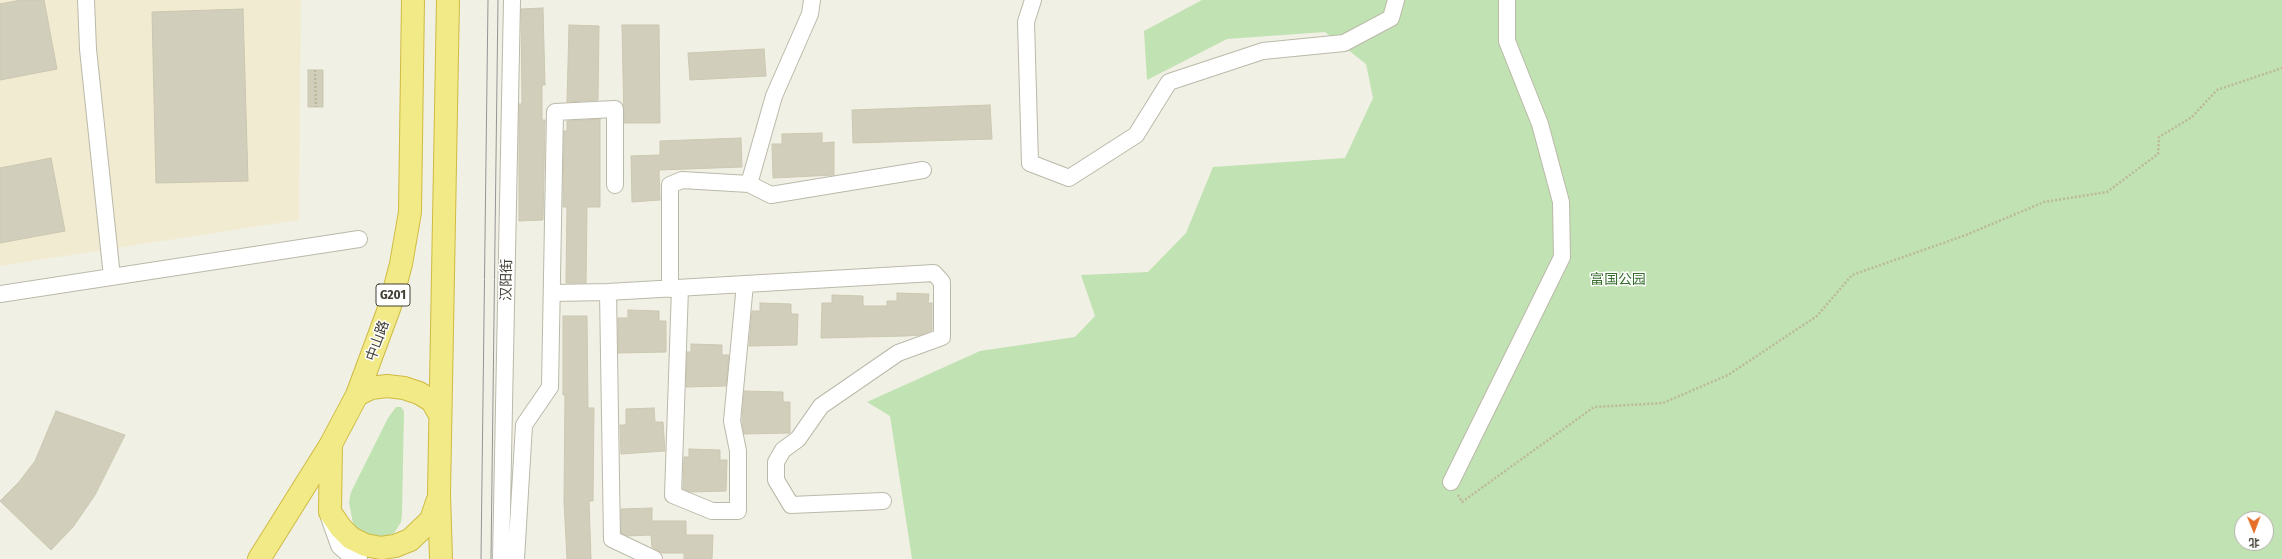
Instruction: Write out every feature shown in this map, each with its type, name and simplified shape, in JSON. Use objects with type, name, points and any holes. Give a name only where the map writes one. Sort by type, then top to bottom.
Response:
[{"type":"highway","name":"中山路","points":[[259,559],[331,444],[357,395],[390,306],[402,264],[410,212],[413,0]]},
{"type":"highway","points":[[441,558],[439,494],[448,0]]},
{"type":"highway","points":[[357,395],[371,388],[387,386],[404,388],[418,393],[432,402],[440,415]]},
{"type":"highway","points":[[331,444],[330,512],[341,528],[351,538],[365,545],[381,548],[395,546],[410,540],[431,520],[439,494]]},
{"type":"street","points":[[86,0],[88,49],[112,277]]},
{"type":"street","name":"汉阳街","points":[[501,559],[512,0]]},
{"type":"street","points":[[749,184],[774,96],[810,14],[812,0]]},
{"type":"street","points":[[1033,0],[1026,22],[1030,163],[1069,178],[1136,135],[1169,82],[1262,51],[1344,44],[1390,18],[1396,0]]},
{"type":"street","points":[[1451,482],[1562,257],[1561,202],[1540,124],[1507,41],[1507,0]]},
{"type":"street","points":[[516,559],[524,425],[550,387],[555,112],[614,109],[615,185]]},
{"type":"street","points":[[745,284],[732,421],[738,452],[738,511],[712,511],[674,495],[675,288],[670,185],[682,180],[749,184],[771,195],[923,170]]},
{"type":"street","points":[[0,294],[359,239]]},
{"type":"street","points":[[552,293],[608,292],[934,274],[942,282],[942,338],[898,353],[821,406],[798,439],[783,450],[776,462],[776,480],[791,505],[883,501]]},
{"type":"street","points":[[608,292],[612,539],[654,559]]},
{"type":"street","points":[[330,512],[334,530],[341,545],[357,559]]},
{"type":"path","points":[[1451,482],[1462,502],[1594,407],[1663,403],[1728,375],[1817,316],[1852,275],[1966,235],[2044,202],[2107,192],[2158,154],[2159,136],[2192,116],[2217,90],[2282,68]]},
{"type":"path","points":[[315,70],[316,107]]},
{"type":"shaded area","points":[[0,0],[301,0],[299,220],[0,266]]},
{"type":"green space","name":"富国公园","points":[[1202,0],[2282,0],[2282,559],[912,559],[890,416],[867,402],[980,351],[1075,337],[1095,316],[1081,275],[1148,272],[1186,233],[1213,167],[1345,158],[1373,98],[1366,64],[1325,32],[1227,39],[1147,80],[1144,31]]},
{"type":"green space","points":[[396,407],[401,407],[404,411],[401,522],[394,533],[377,539],[358,531],[353,523],[349,502],[351,492],[388,418]]},
{"type":"building","points":[[21,0],[44,0],[57,69],[0,80],[0,4]]},
{"type":"building","points":[[543,8],[545,85],[542,85],[542,120],[545,120],[543,220],[519,221],[519,104],[522,104],[521,9]]},
{"type":"building","points":[[243,9],[248,181],[156,183],[152,12]]},
{"type":"building","points":[[569,25],[599,26],[598,100],[567,102]]},
{"type":"building","points":[[622,25],[659,25],[660,123],[624,123]]},
{"type":"building","points":[[764,49],[766,76],[690,80],[688,53]]},
{"type":"building","points":[[308,70],[323,70],[323,107],[308,107]]},
{"type":"building","points":[[990,105],[992,139],[853,143],[852,110]]},
{"type":"building","points":[[600,119],[600,207],[587,207],[586,283],[566,283],[567,207],[563,207],[564,131],[567,131],[567,121]]},
{"type":"building","points":[[822,133],[822,143],[834,142],[834,175],[773,178],[772,144],[782,144],[782,134]]},
{"type":"building","points":[[741,138],[742,167],[659,170],[660,200],[632,202],[631,156],[660,155],[660,141]]},
{"type":"building","points":[[51,158],[65,231],[0,243],[0,168]]},
{"type":"building","points":[[897,293],[929,294],[928,303],[932,303],[932,330],[921,335],[821,338],[822,303],[832,303],[832,295],[863,296],[863,306],[887,306],[887,301],[897,301]]},
{"type":"building","points":[[760,303],[791,304],[791,314],[798,314],[797,345],[749,346],[752,311],[760,311]]},
{"type":"building","points":[[628,310],[659,311],[659,321],[666,321],[666,352],[618,353],[618,318],[628,318]]},
{"type":"building","points":[[563,316],[587,316],[588,408],[594,408],[593,501],[589,501],[591,559],[567,559],[564,501],[565,395],[563,395]]},
{"type":"building","points":[[691,344],[722,345],[722,355],[729,355],[726,386],[686,387],[687,352],[691,352]]},
{"type":"building","points":[[744,391],[783,392],[783,402],[790,402],[790,433],[744,434],[742,421]]},
{"type":"building","points":[[654,408],[655,422],[663,422],[665,451],[621,454],[620,425],[626,425],[626,409]]},
{"type":"building","points":[[56,411],[125,435],[95,495],[73,527],[51,550],[0,501],[19,482],[35,461]]},
{"type":"building","points":[[689,449],[720,450],[720,460],[727,460],[726,491],[690,492],[683,489],[684,457],[689,457]]},
{"type":"building","points":[[652,508],[652,521],[686,521],[686,535],[713,535],[712,559],[684,559],[684,553],[662,553],[652,547],[651,535],[627,536],[621,533],[621,509]]},
{"type":"tram line","points":[[481,559],[488,0]]},
{"type":"tram line","points":[[491,559],[498,0]]}]
